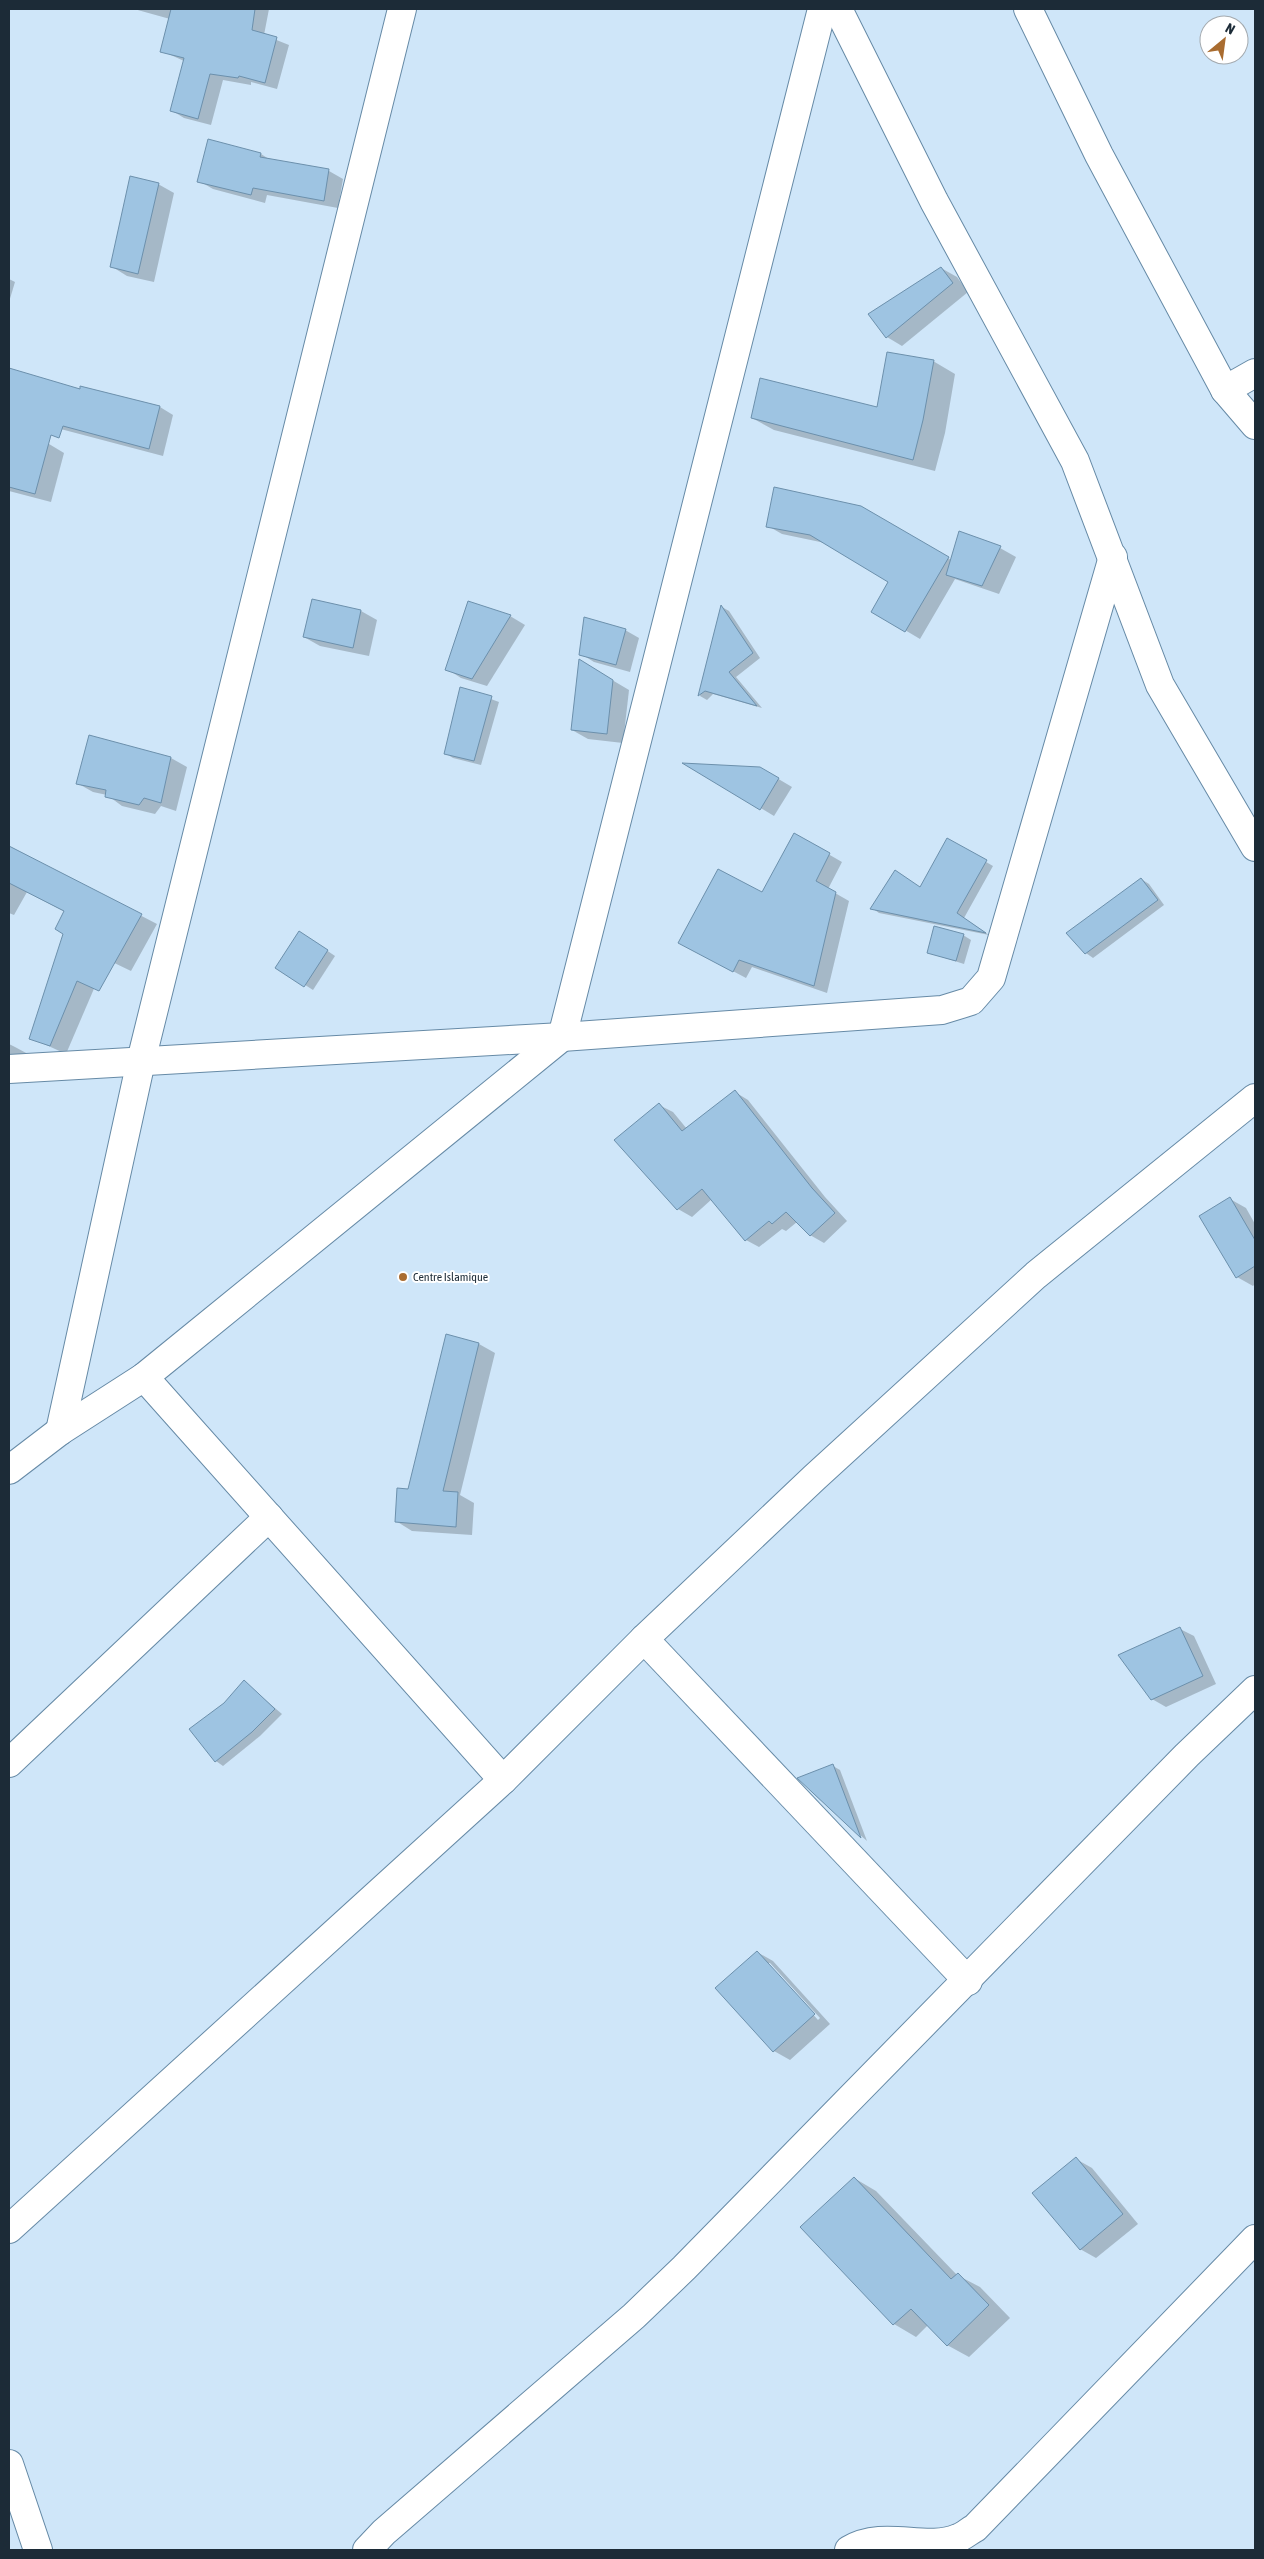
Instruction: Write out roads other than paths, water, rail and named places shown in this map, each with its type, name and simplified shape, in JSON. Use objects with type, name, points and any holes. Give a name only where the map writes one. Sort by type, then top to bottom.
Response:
[{"type":"street","points":[[60,1431],[141,1061],[402,9]]},
{"type":"street","points":[[9,1470],[60,1431],[144,1377],[562,1037],[822,9]]},
{"type":"street","points":[[838,9],[934,201],[1075,461],[1160,685],[1255,847]]},
{"type":"street","points":[[1028,9],[1099,155],[1225,390],[1255,425]]},
{"type":"street","points":[[1225,390],[1255,373]]},
{"type":"street","points":[[9,1070],[562,1037],[942,1010],[971,1001],[992,978],[1113,557]]},
{"type":"street","points":[[9,2229],[503,1780],[644,1639],[814,1478],[1036,1276],[1255,1098]]},
{"type":"street","points":[[144,1377],[503,1780]]},
{"type":"street","points":[[9,1763],[269,1517]]},
{"type":"street","points":[[644,1639],[968,1981]]},
{"type":"street","points":[[367,2550],[384,2532],[634,2316],[684,2268],[1187,1756],[1255,1690]]},
{"type":"street","points":[[849,2550],[868,2542],[888,2540],[942,2542],[958,2538],[975,2528],[1255,2239]]},
{"type":"street","points":[[9,2464],[38,2550]]},
{"type":"place","name":"Centre Islamique","points":[[403,1277]]}]
